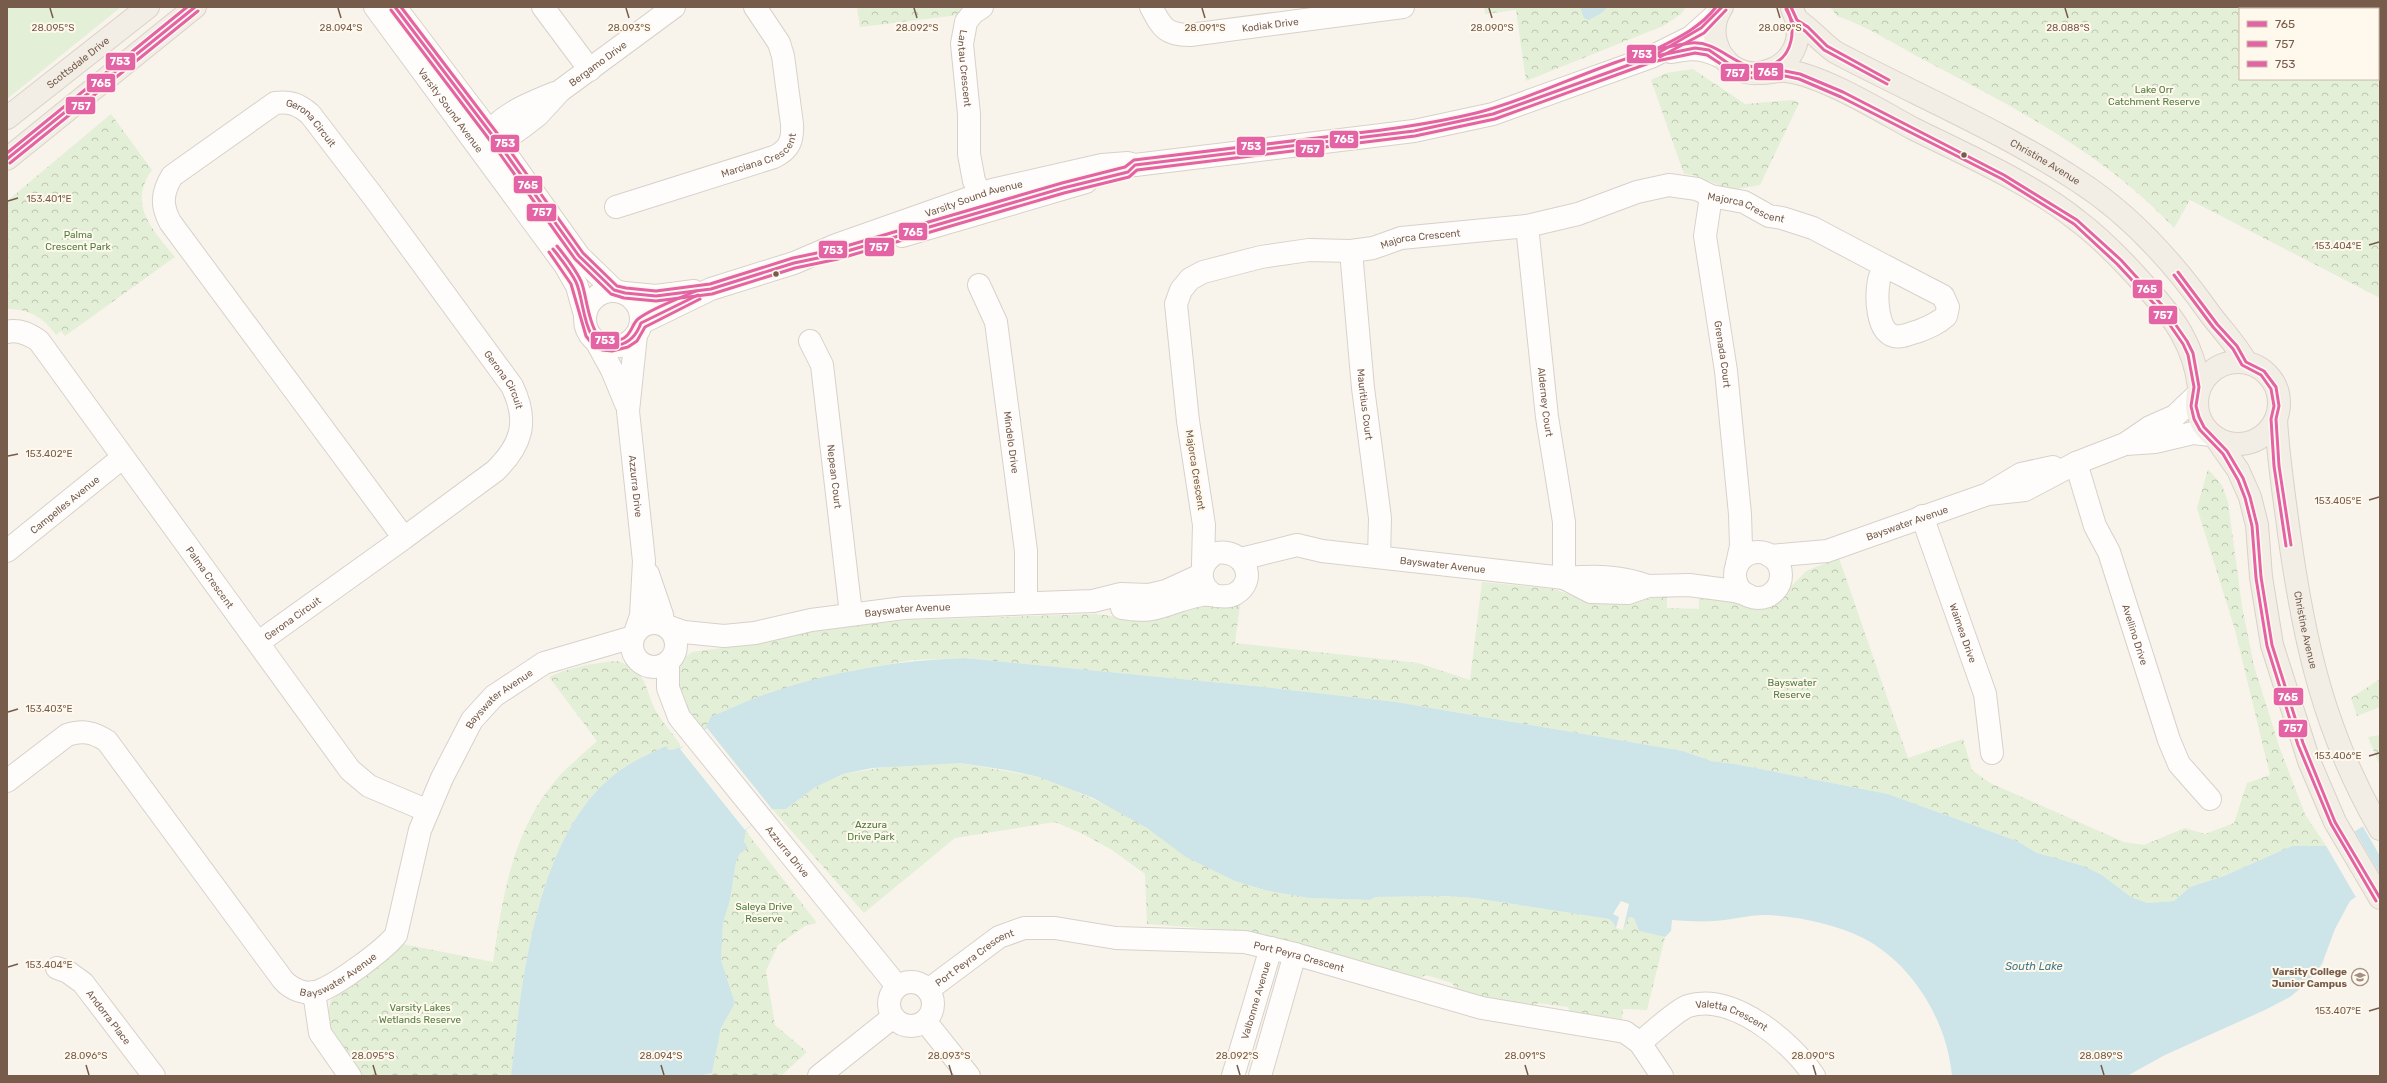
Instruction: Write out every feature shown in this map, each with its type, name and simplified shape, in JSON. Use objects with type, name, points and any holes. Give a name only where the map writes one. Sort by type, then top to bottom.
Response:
[{"type":"main road","name":"Scottsdale Drive","points":[[7,118],[148,7]]},
{"type":"main road","points":[[7,159],[195,7]]},
{"type":"main road","points":[[1721,9],[1715,24],[1715,36],[1718,48],[1725,59],[1735,68],[1748,73],[1785,71],[1800,74],[1843,92],[2004,175],[2077,220],[2121,260],[2162,305],[2187,341],[2193,354],[2198,391],[2199,417],[2238,470],[2250,497],[2257,525],[2266,613],[2277,663],[2309,761],[2336,822],[2380,898]]},
{"type":"main road","points":[[1762,73],[1776,69],[1791,54],[1798,35],[1794,14]]},
{"type":"main road","name":"Christine Avenue","points":[[1794,14],[1816,37],[1835,52],[2002,137],[2079,181],[2120,214],[2151,242],[2185,281],[2217,324],[2237,346],[2246,362]]},
{"type":"main road","name":"Christine Avenue","points":[[2198,391],[2207,375],[2218,366],[2231,361],[2246,362],[2264,371],[2276,387],[2279,406],[2276,419],[2283,496],[2297,592],[2309,652],[2332,730],[2366,804],[2380,829]]},
{"type":"main road","points":[[2213,436],[2226,442],[2238,444],[2250,442],[2261,437],[2270,429],[2276,419]]},
{"type":"street","name":"Varsity Sound Avenue","points":[[375,7],[488,140],[578,256],[620,292],[656,296],[711,288],[794,263],[837,254],[987,198],[1063,188],[1128,172],[1135,165],[1414,131],[1455,124],[1529,103],[1651,57],[1691,36],[1721,9]]},
{"type":"street","name":"Varsity Sound Avenue","points":[[395,7],[488,140],[577,286],[586,315]]},
{"type":"street","points":[[543,7],[590,70]]},
{"type":"street","name":"Bergamo Drive","points":[[488,140],[530,102],[560,91],[674,7]]},
{"type":"street","name":"Marciana Crescent","points":[[616,207],[774,157],[783,152],[790,145],[792,124],[783,56],[772,30],[755,7]]},
{"type":"street","name":"Lantau Crescent","points":[[982,7],[966,22],[963,34],[963,51],[969,114],[969,154],[974,181],[987,198]]},
{"type":"street","name":"Kodiak Drive","points":[[1151,7],[1167,31],[1173,34],[1190,35],[1402,7]]},
{"type":"street","name":"Varsity Sound Avenue","points":[[1651,57],[1695,48],[1709,50],[1725,59]]},
{"type":"street","name":"Gerona Circuit","points":[[259,642],[404,538],[495,471],[507,460],[516,448],[520,433],[522,415],[519,400],[512,386],[444,292],[310,114],[298,104],[286,102],[275,103],[172,176],[165,188],[163,200],[165,212],[170,222],[404,538]]},
{"type":"street","name":"Majorca Crescent","points":[[1202,569],[1204,526],[1188,421],[1176,304],[1181,290],[1190,280],[1203,272],[1261,257],[1309,250],[1351,251],[1373,248],[1401,238],[1527,226],[1578,214],[1637,192],[1669,185],[1697,189],[1711,196],[1744,202],[1769,216],[1782,218],[1813,228],[1885,266]]},
{"type":"street","name":"Grenada Court","points":[[1711,196],[1705,236],[1726,370],[1740,514],[1741,546],[1736,568]]},
{"type":"street","name":"Alderney Court","points":[[1527,226],[1547,418],[1564,522],[1564,578]]},
{"type":"street","name":"Mauritius Court","points":[[1351,251],[1363,388],[1380,518],[1379,558]]},
{"type":"street","name":"Mindelo Drive","points":[[979,286],[996,322],[1026,551],[1026,603]]},
{"type":"street","name":"Varsity Sound Avenue","points":[[638,329],[711,288]]},
{"type":"street","points":[[620,292],[638,306],[638,329],[630,342],[613,347],[596,341],[588,329],[586,315],[592,300],[602,293],[620,292]]},
{"type":"street","name":"Azzurra Drive","points":[[635,634],[642,616],[644,562],[628,411],[638,329]]},
{"type":"street","name":"Palma Crescent","points":[[7,332],[27,333],[38,341],[122,458],[259,642],[359,780],[369,786],[428,811]]},
{"type":"street","name":"Azzurra Drive","points":[[596,341],[612,370],[628,411]]},
{"type":"street","name":"Nepean Court","points":[[810,341],[822,365],[851,614]]},
{"type":"street","name":"Bayswater Avenue","points":[[665,625],[691,633],[724,636],[755,633],[786,624],[851,614],[938,605],[1093,601],[1121,594],[1149,595],[1166,591],[1202,569],[1208,557],[1232,555],[1297,545],[1322,551],[1564,578],[1592,576],[1628,578],[1648,586],[1689,585],[1735,591],[1755,598],[1768,595],[1778,586],[1827,551],[1922,516],[1988,494],[2020,474],[2076,463],[2125,444],[2150,427],[2175,416],[2198,391]]},
{"type":"street","name":"Bayswater Avenue","points":[[2125,444],[2155,442],[2193,433],[2213,436]]},
{"type":"street","name":"Campelles Avenue","points":[[7,551],[122,458]]},
{"type":"street","name":"Avellino Drive","points":[[2076,463],[2095,526],[2109,552],[2169,740],[2179,764],[2210,799]]},
{"type":"street","name":"Grenada Court","points":[[1740,514],[1753,539],[1769,555]]},
{"type":"street","name":"Waimea Drive","points":[[1922,516],[1986,694],[1992,753]]},
{"type":"street","name":"Majorca Crescent","points":[[1204,526],[1232,555]]},
{"type":"street","name":"Bayswater Avenue","points":[[1093,601],[1136,610],[1152,610],[1203,595],[1223,597],[1236,593],[1245,582],[1273,562],[1297,554],[1322,551]]},
{"type":"street","name":"Bayswater Avenue","points":[[1689,585],[1736,568],[1742,558],[1754,552],[1769,555],[1827,551]]},
{"type":"street","points":[[1232,555],[1245,566],[1245,582]]},
{"type":"street","points":[[1769,555],[1779,566],[1780,579],[1778,586]]},
{"type":"street","name":"Azzurra Drive","points":[[644,562],[665,625]]},
{"type":"street","points":[[1736,568],[1738,586],[1748,595]]},
{"type":"street","points":[[1202,569],[1205,588],[1216,596]]},
{"type":"street","points":[[649,623],[665,625],[675,636],[676,648],[671,658],[668,688],[678,717],[666,709],[652,679],[632,650],[635,634],[649,623]]},
{"type":"street","name":"Bayswater Avenue","points":[[7,781],[52,744],[67,735],[78,732],[88,732],[107,741],[283,980],[297,990],[314,992],[324,988],[376,955],[388,946],[396,935],[416,845],[428,811],[460,741],[472,720],[482,708],[494,696],[544,663],[635,634]]},
{"type":"street","name":"Bayswater Avenue","points":[[671,658],[724,636]]},
{"type":"street","name":"Bayswater Avenue","points":[[578,653],[617,656],[640,662]]},
{"type":"street","points":[[640,662],[655,667],[671,658]]},
{"type":"street","name":"Azzurra Drive","points":[[678,717],[897,986]]},
{"type":"street","name":"Port Peyra Crescent","points":[[928,990],[988,944],[1010,932],[1024,928],[1055,928],[1116,938],[1232,940],[1295,954],[1482,1008],[1618,1030],[1632,1035],[1640,1042],[1662,1076]]},
{"type":"street","name":"Valbonne Avenue","points":[[1233,1076],[1271,948]]},
{"type":"street","points":[[1260,1076],[1295,954]]},
{"type":"street","name":"Andorra Place","points":[[57,968],[68,972],[83,983],[154,1076]]},
{"type":"street","points":[[911,982],[920,984],[928,990],[932,1006],[925,1021],[908,1026],[893,1017],[889,1001],[897,986],[911,982]]},
{"type":"street","points":[[314,992],[320,1033],[350,1076]]},
{"type":"street","name":"Valetta Crescent","points":[[1640,1042],[1686,1006],[1697,1004],[1720,1006],[1745,1015],[1788,1043],[1805,1062],[1814,1076]]},
{"type":"street","points":[[819,1076],[893,1017]]},
{"type":"street","points":[[925,1021],[969,1076]]},
{"type":"green space","points":[[7,7],[121,7],[7,99]]},
{"type":"green space","points":[[857,7],[964,7],[959,15],[860,27]]},
{"type":"green space","points":[[1484,7],[1686,7],[1681,14],[1663,26],[1526,81],[1516,10],[1485,14]]},
{"type":"green space","name":"Lake Orr Catchment Reserve","points":[[1830,7],[2380,7],[2380,298],[2190,200],[2174,228],[2119,178],[2058,134],[1992,96],[1849,20],[1837,16]]},
{"type":"green space","points":[[1693,69],[1745,104],[1793,100],[1799,103],[1760,185],[1732,190],[1693,175],[1684,174],[1651,80],[1666,73]]},
{"type":"green space","name":"Palma Crescent Park","points":[[111,114],[152,170],[145,183],[142,195],[142,206],[151,227],[175,257],[65,336],[61,331],[56,335],[46,323],[35,315],[15,309],[7,309],[7,201]]},
{"type":"green space","name":"Bayswater Reserve","points":[[2208,469],[2222,485],[2228,502],[2242,606],[2254,666],[2280,749],[2305,814],[2326,846],[2292,846],[2224,876],[2190,887],[2174,901],[2147,903],[2131,897],[2102,875],[2037,853],[2017,841],[1888,794],[1735,764],[1711,761],[1683,751],[1396,702],[1264,687],[965,658],[913,660],[850,671],[772,692],[710,717],[707,728],[702,732],[683,702],[677,680],[678,670],[683,661],[692,652],[758,643],[814,630],[910,620],[1096,614],[1119,617],[1198,602],[1223,607],[1240,605],[1235,643],[1418,663],[1470,680],[1482,582],[1553,589],[1577,597],[1625,602],[1667,596],[1667,608],[1699,609],[1699,597],[1733,600],[1754,608],[1766,606],[1776,602],[1806,571],[1839,558],[1908,758],[1963,739],[1972,770],[1990,783],[2124,842],[2144,845],[2185,828],[2205,834],[2234,823],[2247,783],[2270,775],[2235,630],[2197,508]]},
{"type":"green space","name":"Varsity Lakes Wetlands Reserve","points":[[617,661],[627,665],[640,675],[657,713],[680,744],[680,749],[669,750],[666,746],[633,762],[615,774],[588,801],[567,834],[550,872],[537,913],[521,998],[511,1076],[362,1076],[342,1050],[331,1031],[328,1011],[331,1000],[403,944],[493,962],[506,887],[521,839],[532,816],[545,795],[561,774],[597,741],[549,677],[582,666]]},
{"type":"green space","points":[[2380,679],[2380,707],[2357,716],[2351,698]]},
{"type":"green space","points":[[2380,735],[2380,766],[2368,737]]},
{"type":"green space","name":"Azzura Drive Park","points":[[960,763],[1039,777],[1066,787],[1119,811],[1147,828],[1269,891],[1309,898],[1370,900],[1376,897],[1446,896],[1474,898],[1609,919],[1623,927],[1629,917],[1634,918],[1639,931],[1665,937],[1647,1010],[1623,1009],[1622,1019],[1570,1012],[1568,1007],[1538,1003],[1534,1007],[1482,997],[1456,989],[1452,983],[1426,975],[1417,979],[1268,936],[1241,931],[1147,924],[1145,874],[1112,850],[1083,834],[1055,822],[955,838],[864,913],[772,809],[786,809],[814,788],[843,774],[905,764]]},
{"type":"green space","name":"Saleya Drive Reserve","points":[[745,830],[817,923],[805,926],[778,945],[766,971],[775,1025],[807,1052],[781,1076],[698,1076],[712,1073],[721,1028],[735,1003],[721,960],[723,923],[730,900],[736,862],[744,842]]},
{"type":"water","points":[[1580,7],[1607,7],[1603,12],[1589,20],[1584,18]]},
{"type":"water","name":"South Lake","points":[[965,658],[1264,687],[1396,702],[1683,751],[1711,761],[1735,764],[1888,794],[2017,841],[2037,853],[2083,866],[2102,875],[2131,897],[2147,903],[2174,901],[2190,887],[2224,876],[2292,846],[2326,846],[2334,844],[2380,816],[2380,880],[2350,901],[2335,929],[2322,964],[2308,982],[2290,997],[2265,1010],[2165,1055],[2127,1076],[1952,1076],[1949,1055],[1935,1015],[1912,979],[1881,949],[1863,938],[1829,925],[1793,917],[1769,915],[1755,915],[1709,921],[1672,920],[1671,931],[1665,937],[1639,931],[1634,918],[1629,917],[1623,930],[1616,928],[1613,922],[1609,919],[1474,898],[1446,896],[1376,897],[1370,900],[1309,898],[1269,891],[1235,881],[1186,857],[1147,828],[1093,798],[1039,777],[960,763],[872,768],[843,774],[814,788],[786,809],[772,809],[746,830],[744,842],[748,848],[740,853],[736,862],[730,900],[723,923],[721,960],[735,1003],[721,1028],[712,1073],[698,1076],[511,1076],[528,955],[537,913],[550,872],[567,834],[588,801],[615,774],[633,762],[666,746],[669,750],[688,744],[700,735],[710,717],[772,692],[819,678],[867,668],[916,661]]},
{"type":"pier","points":[[707,728],[772,809],[745,830],[680,749]]},
{"type":"pier","points":[[2380,814],[2380,856],[2362,825]]},
{"type":"pier","points":[[2354,830],[2380,874],[2380,882],[2357,899],[2325,844],[2333,842]]},
{"type":"pier","points":[[1621,901],[1629,904],[1623,930],[1616,928],[1619,917],[1613,914]]},
{"type":"transit line","name":"753","points":[[7,153],[187,7]]},
{"type":"transit line","name":"765","points":[[7,159],[195,7]]},
{"type":"transit line","name":"765","points":[[395,7],[499,144],[579,256],[614,290],[625,293],[656,296],[711,289],[794,263],[837,254],[1063,188],[1128,172],[1135,165],[1414,131],[1493,114],[1651,57],[1695,48],[1709,50],[1735,68],[1748,73],[1785,71],[1800,74],[1843,92],[2004,175],[2077,220],[2121,260],[2162,305],[2187,341],[2193,353],[2199,387],[2196,406],[2199,417],[2204,427],[2227,451],[2243,478],[2250,497],[2257,525],[2261,577],[2272,645],[2303,743],[2335,822],[2380,898]]},
{"type":"transit line","name":"753","points":[[401,7],[503,141],[583,253],[617,286],[656,291],[710,284],[793,258],[836,249],[1062,183],[1125,167],[1134,160],[1382,130],[1439,121],[1476,113],[1529,96],[1610,64],[1664,48],[1691,43],[1702,44],[1712,47],[1740,63],[1760,67],[1771,65],[1779,61],[1789,48],[1792,24],[1787,9]]},
{"type":"transit line","name":"753","points":[[1656,49],[1696,26],[1716,7]]},
{"type":"transit line","name":"765","points":[[1658,53],[1701,28],[1722,7]]},
{"type":"transit line","name":"765","points":[[1791,7],[1797,20],[1808,27],[1827,46],[1889,80]]},
{"type":"transit line","name":"757","points":[[1786,9],[1793,23],[1805,31],[1824,50],[1887,84]]},
{"type":"transit line","name":"757","points":[[391,10],[495,147],[575,259],[611,294],[624,298],[656,301],[712,294],[795,268],[838,259],[1064,193],[1129,177],[1137,170],[1415,136],[1495,119],[1652,62],[1695,53],[1707,55],[1733,72],[1747,78],[1785,76],[1799,79],[1841,97],[2002,179],[2074,224],[2117,264],[2158,308],[2183,344],[2188,355],[2194,387],[2191,406],[2194,419],[2200,430],[2223,454],[2238,480],[2245,498],[2252,526],[2256,578],[2267,646],[2298,745],[2331,824],[2376,901]]},
{"type":"transit line","name":"757","points":[[1660,57],[1704,33],[1726,10]]},
{"type":"transit line","name":"757","points":[[10,163],[198,11]]},
{"type":"transit line","name":"753","points":[[557,246],[567,258],[581,281],[592,324],[597,334],[603,340],[612,342],[624,338],[629,334],[636,321],[643,315],[696,291]]},
{"type":"transit line","name":"765","points":[[553,249],[576,282],[591,334],[597,341],[606,345],[618,345],[626,342],[635,334],[641,323],[698,295]]},
{"type":"transit line","name":"757","points":[[549,252],[571,284],[586,336],[593,345],[602,350],[612,351],[628,347],[637,341],[645,327],[700,299]]},
{"type":"transit line","name":"765","points":[[2178,272],[2217,324],[2237,346],[2246,362],[2264,371],[2276,387],[2279,406],[2276,419],[2279,466],[2291,545]]},
{"type":"transit line","name":"757","points":[[2174,275],[2213,327],[2233,349],[2242,365],[2261,375],[2271,389],[2274,406],[2271,419],[2274,466],[2286,546]]},
{"type":"place","name":"Varsity College Junior Campus","points":[[2360,977]]}]
